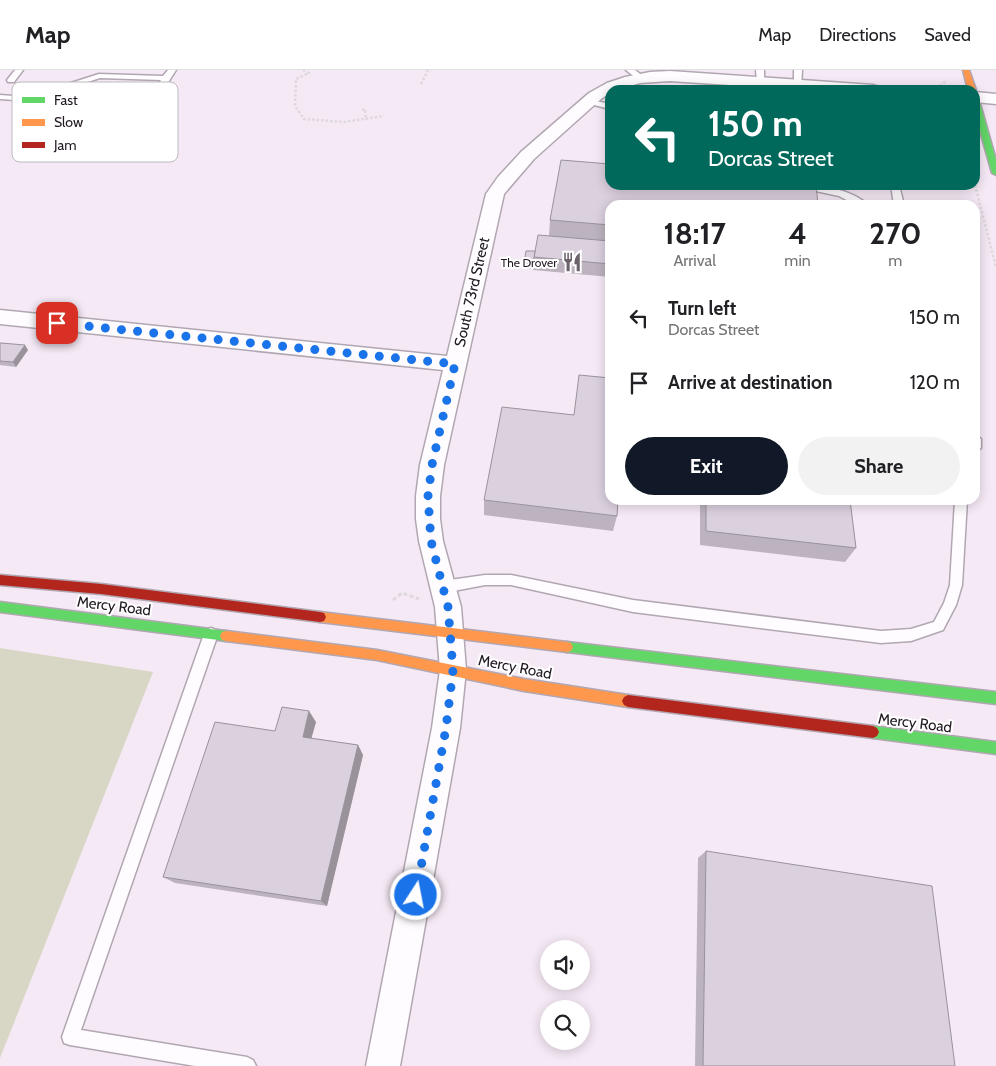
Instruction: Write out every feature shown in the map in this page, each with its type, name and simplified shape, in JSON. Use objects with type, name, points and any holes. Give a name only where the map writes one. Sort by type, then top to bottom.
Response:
[{"type":"main road","points":[[966,70],[970,85]]},
{"type":"main road","points":[[980,117],[996,173]]},
{"type":"main road","name":"Mercy Road","points":[[0,580],[101,589],[451,634],[996,698]]},
{"type":"main road","name":"Mercy Road","points":[[0,607],[377,655],[524,685],[585,695],[996,748]]},
{"type":"street","name":"South 73rd Street","points":[[612,85],[632,76],[670,76],[732,85],[760,76],[776,85]]},
{"type":"street","name":"South 73rd Street","points":[[783,85],[798,77],[844,85]]},
{"type":"street","name":"South 73rd Street","points":[[383,1066],[444,737],[453,670],[451,634],[443,587],[431,541],[428,496],[432,465],[495,194],[502,183],[531,154],[600,104],[605,91]]},
{"type":"street","points":[[980,99],[996,99]]},
{"type":"street","points":[[0,317],[455,364]]},
{"type":"lane","points":[[11,80],[19,70]]},
{"type":"lane","points":[[77,82],[102,73],[170,74]]},
{"type":"lane","points":[[841,190],[856,200]]},
{"type":"lane","points":[[443,587],[485,580],[511,580],[633,606],[881,637],[911,635],[938,626],[950,605],[956,585],[961,505]]},
{"type":"lane","points":[[211,634],[70,1037],[247,1066]]},
{"type":"path","points":[[303,70],[308,73],[296,79],[295,106],[304,119],[324,123],[366,120],[384,116]]},
{"type":"path","points":[[420,84],[428,70]]},
{"type":"path","points":[[362,110],[365,109],[366,120]]},
{"type":"path","points":[[980,205],[996,267]]},
{"type":"green space","points":[[0,648],[153,672],[0,1058]]},
{"type":"building","points":[[561,160],[605,164],[605,190],[816,190],[818,200],[605,200],[605,225],[550,220]]},
{"type":"building","points":[[538,235],[605,241],[605,264],[534,257]]},
{"type":"building","points":[[526,251],[535,251],[533,264],[524,263]]},
{"type":"building","points":[[0,343],[25,345],[13,362],[0,361]]},
{"type":"building","points":[[579,375],[605,378],[605,505],[618,505],[617,516],[484,500],[502,407],[574,415]]},
{"type":"building","points":[[706,505],[851,505],[856,548],[706,531]]},
{"type":"building","points":[[282,707],[309,711],[303,737],[358,745],[321,901],[163,877],[215,722],[275,731]]},
{"type":"building","points":[[706,851],[932,886],[955,1066],[703,1066]]},
{"type":"traffic: fast","points":[[980,117],[996,173]]},
{"type":"traffic: fast","points":[[0,607],[226,636]]},
{"type":"traffic: fast","points":[[567,647],[996,698]]},
{"type":"traffic: fast","points":[[873,732],[996,748]]},
{"type":"traffic: slow","points":[[966,70],[970,85]]},
{"type":"traffic: slow","points":[[320,617],[567,647]]},
{"type":"traffic: slow","points":[[226,636],[377,655],[524,685],[628,701]]},
{"type":"traffic: jam","points":[[0,580],[101,589],[320,617]]},
{"type":"traffic: jam","points":[[628,701],[873,732]]},
{"type":"place","name":"The Drover","points":[[572,262]]},
{"type":"route","points":[[57,323],[455,364],[432,465],[428,496],[428,519],[431,541],[448,607],[453,670],[446,728],[416,895]]}]
